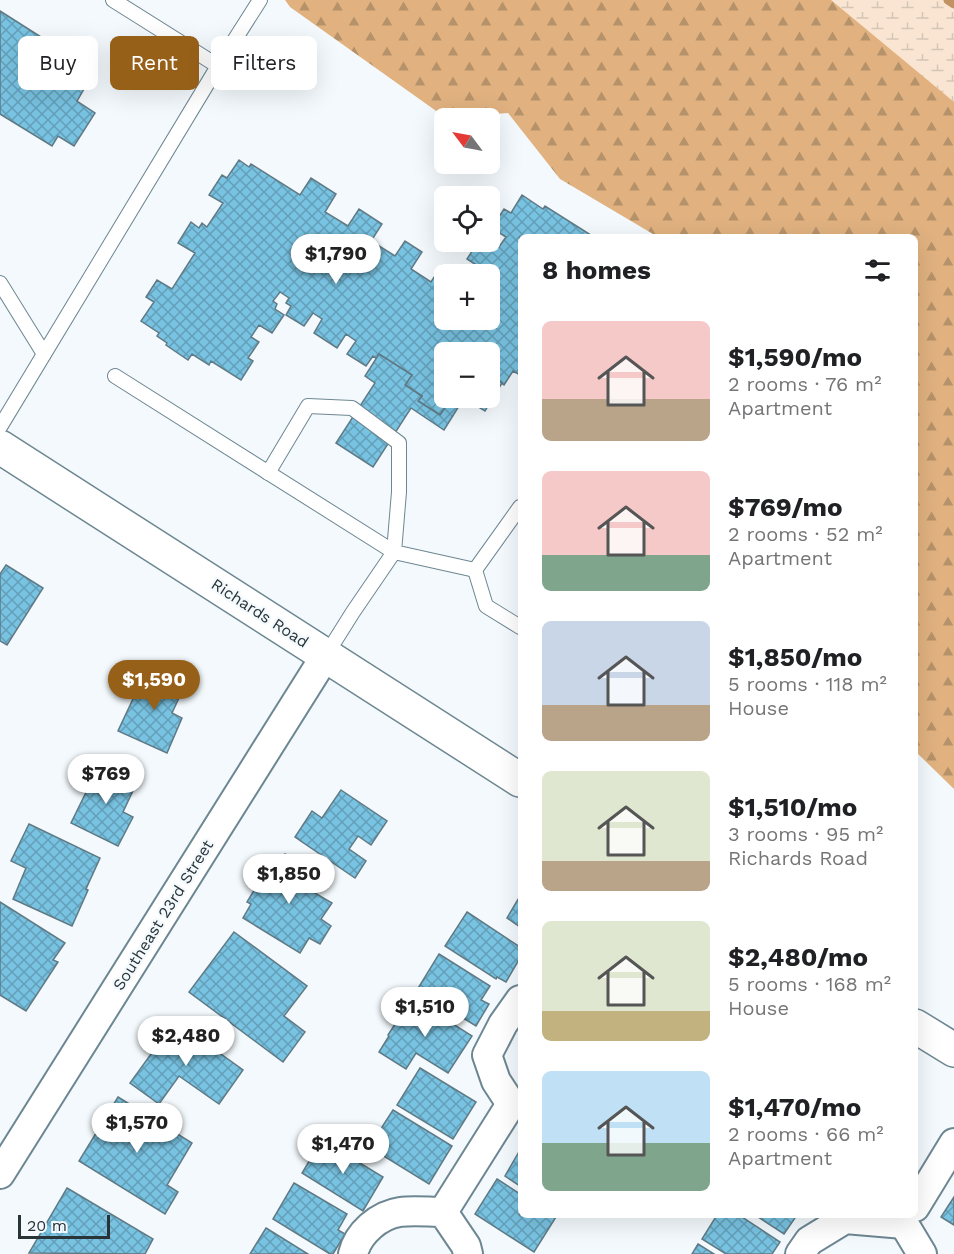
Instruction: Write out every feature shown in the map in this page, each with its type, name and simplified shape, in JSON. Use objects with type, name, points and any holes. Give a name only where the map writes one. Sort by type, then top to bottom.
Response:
[{"type":"main road","name":"Richards Road","points":[[0,447],[518,779]]},
{"type":"main road","points":[[918,1028],[954,1050]]},
{"type":"street","name":"Southeast 23rd Street","points":[[0,1174],[326,656]]},
{"type":"street","points":[[443,1212],[516,1105],[496,1081],[488,1055],[503,1024],[518,1003]]},
{"type":"street","points":[[918,1202],[954,1143]]},
{"type":"street","points":[[353,1254],[365,1231],[381,1219],[399,1212],[443,1212]]},
{"type":"street","points":[[443,1212],[466,1246],[468,1254]]},
{"type":"street","points":[[800,1254],[809,1241],[845,1219],[861,1218]]},
{"type":"street","points":[[911,1218],[922,1254]]},
{"type":"lane","points":[[113,0],[211,62]]},
{"type":"lane","points":[[237,36],[260,0]]},
{"type":"lane","points":[[0,427],[211,78]]},
{"type":"lane","points":[[0,283],[44,354]]},
{"type":"lane","points":[[115,376],[394,552],[475,570]]},
{"type":"lane","points":[[268,473],[308,406],[352,408],[399,443],[399,492],[394,552],[326,656]]},
{"type":"lane","points":[[475,570],[518,510]]},
{"type":"lane","points":[[475,570],[486,606],[518,626]]},
{"type":"green space","points":[[285,0],[954,0],[954,789],[918,754],[918,234],[653,234],[560,179],[508,113],[500,114],[500,108],[434,109],[290,7]]},
{"type":"green space","points":[[831,0],[954,0],[954,102]]},
{"type":"building","points":[[0,11],[39,36],[18,36],[18,90],[83,90],[77,101],[95,113],[74,146],[58,136],[52,146],[0,114]]},
{"type":"building","points":[[239,160],[249,167],[251,164],[300,195],[311,178],[336,194],[325,212],[348,226],[359,209],[382,224],[371,241],[395,256],[405,241],[422,252],[411,269],[431,282],[434,277],[434,330],[500,330],[500,264],[475,264],[467,259],[472,252],[500,252],[500,246],[506,237],[500,233],[500,215],[504,209],[511,213],[522,195],[543,209],[545,206],[589,234],[518,234],[518,374],[513,371],[504,385],[500,382],[500,342],[434,342],[434,408],[445,408],[440,415],[418,401],[422,396],[405,385],[412,375],[379,354],[377,359],[373,356],[366,366],[347,354],[356,341],[346,334],[337,348],[314,333],[322,319],[313,313],[304,326],[286,315],[291,306],[286,303],[289,298],[280,292],[273,301],[277,304],[275,309],[284,315],[272,333],[259,325],[251,337],[259,342],[248,358],[253,361],[241,380],[211,361],[209,365],[192,354],[188,360],[166,345],[167,343],[157,336],[159,333],[141,321],[154,302],[146,297],[157,280],[172,289],[195,253],[178,243],[191,222],[199,228],[202,223],[207,227],[223,203],[209,195],[222,175],[227,178]]},
{"type":"building","points":[[379,354],[412,375],[405,385],[422,396],[418,401],[440,415],[445,408],[458,408],[444,430],[411,408],[373,467],[336,443],[375,383],[365,376]]},
{"type":"building","points":[[6,565],[43,588],[7,645],[0,641],[0,574]]},
{"type":"building","points":[[148,667],[186,683],[172,713],[182,718],[167,753],[118,731]]},
{"type":"building","points":[[101,762],[138,780],[123,812],[133,817],[118,846],[71,823]]},
{"type":"building","points":[[341,790],[387,821],[371,845],[358,836],[349,849],[366,861],[355,878],[295,837],[312,811],[322,818]]},
{"type":"building","points":[[29,824],[100,858],[72,926],[13,899],[26,868],[11,861]]},
{"type":"building","points":[[285,854],[318,874],[308,889],[332,903],[321,919],[331,926],[320,944],[309,938],[300,953],[243,918],[251,904],[247,902],[270,864],[276,868]]},
{"type":"building","points":[[518,899],[518,926],[507,918]]},
{"type":"building","points":[[0,902],[65,943],[53,960],[58,962],[26,1011],[0,995]]},
{"type":"building","points":[[467,912],[518,946],[518,961],[506,982],[497,977],[496,979],[445,946]]},
{"type":"building","points":[[234,932],[307,986],[284,1016],[305,1032],[283,1062],[189,992]]},
{"type":"building","points":[[439,954],[490,986],[481,1000],[489,1004],[476,1026],[417,990]]},
{"type":"building","points":[[412,998],[472,1036],[448,1073],[416,1053],[406,1069],[379,1052]]},
{"type":"building","points":[[175,1021],[243,1070],[219,1104],[179,1076],[159,1104],[130,1083]]},
{"type":"building","points":[[420,1068],[476,1102],[453,1139],[397,1105]]},
{"type":"building","points":[[118,1097],[192,1143],[167,1185],[178,1192],[165,1214],[79,1161]]},
{"type":"building","points":[[393,1110],[452,1146],[429,1184],[369,1147]]},
{"type":"building","points":[[322,1140],[383,1177],[363,1211],[302,1173]]},
{"type":"building","points":[[518,1153],[518,1185],[505,1176]]},
{"type":"building","points":[[497,1179],[518,1193],[518,1218],[555,1218],[534,1252],[475,1214]]},
{"type":"building","points":[[294,1183],[347,1214],[338,1230],[345,1234],[333,1254],[273,1219]]},
{"type":"building","points":[[67,1188],[153,1239],[145,1254],[29,1253]]},
{"type":"building","points":[[954,1197],[954,1225],[941,1217]]},
{"type":"building","points":[[715,1218],[744,1218],[780,1242],[772,1254],[726,1254],[702,1239]]},
{"type":"building","points":[[760,1218],[795,1218],[784,1234]]},
{"type":"building","points":[[266,1228],[308,1254],[250,1254]]},
{"type":"building","points":[[698,1244],[714,1254],[692,1254]]},
{"type":"waterway","points":[[948,0],[954,4]]}]
